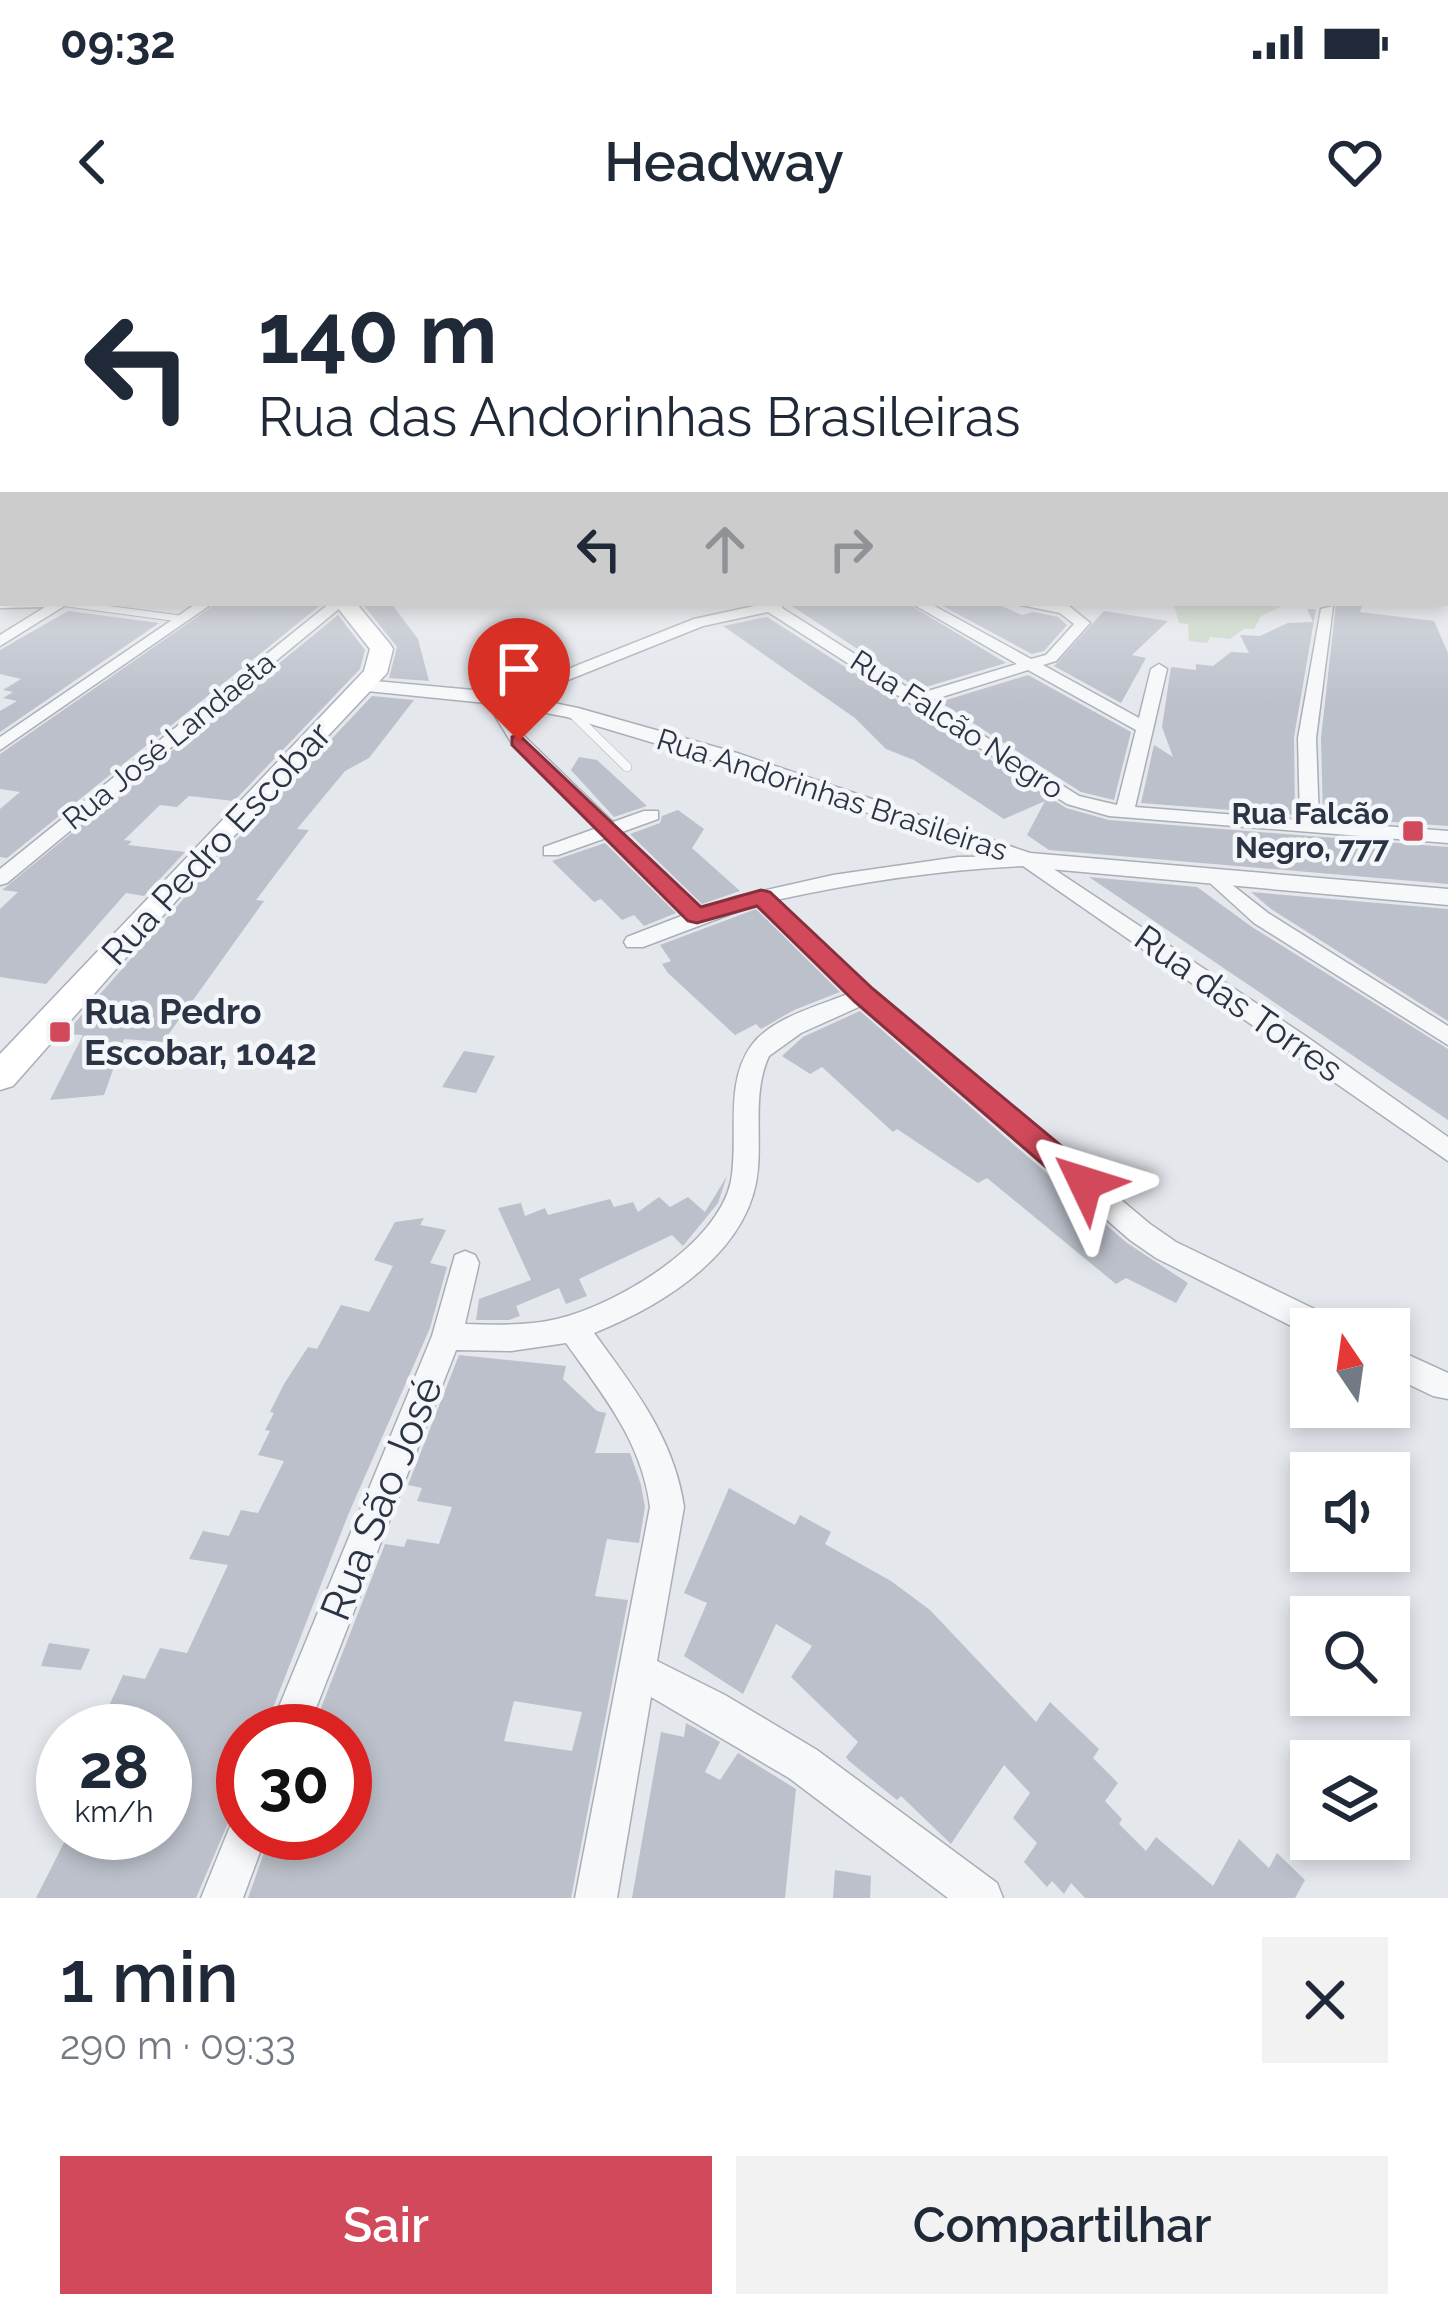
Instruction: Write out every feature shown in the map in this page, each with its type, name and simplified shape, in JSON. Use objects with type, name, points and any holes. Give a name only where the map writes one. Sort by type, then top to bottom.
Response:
[{"type":"main road","points":[[345,606],[382,649],[380,664],[364,686]]},
{"type":"main road","name":"Rua Pedro Escobar","points":[[0,1077],[209,846],[364,686]]},
{"type":"street","points":[[0,641],[58,606]]},
{"type":"street","points":[[0,746],[202,606]]},
{"type":"street","name":"Rua José Landaeta","points":[[0,879],[338,606]]},
{"type":"street","points":[[697,916],[519,741],[503,718],[506,699],[699,622],[764,606]]},
{"type":"street","name":"Rua Falcão Negro","points":[[770,606],[1057,791],[1089,805],[1125,812],[1448,837]]},
{"type":"street","points":[[923,606],[1144,728]]},
{"type":"street","points":[[917,699],[1032,666],[1061,650],[1083,623],[1064,609],[1041,606]]},
{"type":"street","points":[[1310,828],[1307,738],[1328,609]]},
{"type":"street","points":[[1125,812],[1159,669]]},
{"type":"street","name":"Rua Andorinhas Brasileiras","points":[[364,686],[506,699],[571,712],[729,758],[1027,860],[1448,897]]},
{"type":"street","points":[[551,851],[651,815]]},
{"type":"street","points":[[635,942],[697,916],[761,897],[958,862],[1027,860]]},
{"type":"street","name":"Rua das Torres","points":[[1027,860],[1299,1043],[1448,1151]]},
{"type":"street","points":[[1217,879],[1262,918],[1448,1037]]},
{"type":"street","points":[[761,897],[864,995],[1140,1232],[1166,1250],[1290,1311]]},
{"type":"street","points":[[447,1336],[486,1339],[573,1328],[677,1273],[730,1222],[743,1189],[757,1055],[779,1036],[864,995]]},
{"type":"street","name":"Rua São José","points":[[299,1704],[447,1336],[466,1263]]},
{"type":"street","points":[[573,1328],[657,1450],[666,1478],[664,1536],[596,1898]]},
{"type":"street","points":[[1410,1370],[1444,1387]]},
{"type":"street","points":[[639,1671],[712,1708],[803,1764],[973,1895]]},
{"type":"street","points":[[222,1898],[237,1860]]},
{"type":"lane","points":[[86,606],[183,619]]},
{"type":"lane","points":[[571,712],[627,767]]},
{"type":"green space","points":[[1174,606],[1282,606],[1261,616],[1254,629],[1244,629],[1230,639],[1210,637],[1207,643],[1189,641],[1188,624],[1179,623]]},
{"type":"building","points":[[213,606],[319,606],[7,858],[0,857],[0,809],[20,792],[0,789],[0,754]]},
{"type":"building","points":[[364,606],[393,606],[418,639],[429,681],[389,678],[397,647]]},
{"type":"building","points":[[792,606],[912,606],[1006,663],[919,689]]},
{"type":"building","points":[[943,606],[1002,606],[1022,615],[1033,612],[1058,617],[1067,625],[1044,651],[1032,654]]},
{"type":"building","points":[[1336,606],[1362,606],[1360,612],[1434,621],[1448,653],[1448,826],[1323,817],[1321,738]]},
{"type":"building","points":[[1307,609],[1316,609],[1294,737],[1295,815],[1141,803],[1154,745],[1173,757],[1162,727],[1171,667],[1196,670],[1196,664],[1213,666],[1231,652],[1249,653],[1240,635],[1260,636],[1288,623],[1313,622]]},
{"type":"building","points":[[68,611],[159,623],[0,732],[0,711],[17,701],[3,698],[13,692],[3,690],[21,679],[0,674],[0,650]]},
{"type":"building","points":[[1104,611],[1168,621],[1132,655],[1146,658],[1121,703],[1054,666]]},
{"type":"building","points":[[338,615],[365,650],[360,669],[234,801],[189,796],[177,807],[160,805],[124,840],[132,841],[128,845],[185,852],[144,896],[126,893],[46,984],[0,977],[0,909],[18,892],[2,890]]},
{"type":"building","points":[[767,617],[1066,808],[1109,820],[1448,847],[1448,884],[1049,850],[1027,835],[1045,801],[1004,819],[914,760],[886,749],[855,718],[723,626]]},
{"type":"building","points":[[1028,675],[1131,732],[1114,800],[1081,792],[940,702]]},
{"type":"building","points":[[372,696],[414,700],[369,758],[345,771],[297,829],[309,830],[256,900],[264,901],[163,1042],[124,1039],[104,1095],[50,1100],[83,1035],[65,1034],[222,855]]},
{"type":"building","points":[[579,757],[597,760],[647,806],[614,817],[571,770]]},
{"type":"building","points":[[678,810],[704,829],[692,848],[740,891],[702,904],[630,834]]},
{"type":"building","points":[[605,843],[676,913],[644,926],[634,915],[622,920],[601,899],[594,902],[552,861]]},
{"type":"building","points":[[1089,877],[1197,887],[1252,927],[1448,1049],[1448,1120]]},
{"type":"building","points":[[1251,892],[1448,909],[1448,1021],[1271,909]]},
{"type":"building","points":[[756,909],[840,992],[761,1029],[756,1024],[735,1035],[668,973],[662,964],[671,961],[660,945]]},
{"type":"building","points":[[860,1011],[1127,1243],[1188,1283],[1176,1303],[1126,1278],[1116,1284],[987,1178],[978,1183],[897,1129],[893,1132],[822,1067],[810,1074],[782,1056],[803,1037]]},
{"type":"building","points":[[464,1051],[495,1056],[476,1093],[442,1087]]},
{"type":"building","points":[[727,1176],[718,1203],[683,1246],[672,1235],[579,1279],[587,1296],[566,1304],[559,1288],[516,1306],[520,1316],[476,1320],[479,1299],[531,1280],[498,1208],[521,1203],[525,1216],[545,1208],[548,1215],[610,1199],[614,1207],[633,1202],[638,1212],[659,1197],[670,1207],[688,1197],[705,1212]]},
{"type":"building","points":[[424,1218],[420,1225],[446,1230],[430,1263],[447,1267],[430,1328],[348,1515],[274,1704],[216,1704],[216,1851],[196,1898],[36,1898],[55,1860],[192,1860],[192,1704],[110,1704],[123,1675],[145,1679],[160,1648],[187,1653],[228,1565],[189,1559],[203,1531],[229,1536],[241,1510],[258,1513],[284,1461],[258,1455],[270,1431],[265,1430],[274,1413],[270,1412],[308,1347],[317,1349],[341,1305],[369,1312],[393,1266],[374,1260],[395,1222]]},
{"type":"building","points":[[459,1355],[566,1366],[563,1379],[597,1411],[606,1413],[595,1453],[630,1453],[645,1507],[639,1543],[607,1539],[595,1596],[628,1600],[571,1898],[248,1898],[261,1860],[372,1860],[372,1704],[323,1704],[385,1544],[404,1547],[407,1539],[439,1544],[452,1507],[417,1501],[422,1488],[408,1485]],"holes":[[[514,1701],[582,1712],[572,1751],[504,1741]]]},
{"type":"building","points":[[729,1488],[795,1525],[800,1515],[831,1532],[825,1544],[891,1581],[930,1610],[1036,1722],[1050,1702],[1099,1749],[1093,1758],[1118,1783],[1105,1801],[1122,1819],[1119,1824],[1146,1851],[1156,1837],[1213,1886],[1239,1839],[1269,1868],[1277,1853],[1305,1880],[1295,1898],[1085,1898],[1071,1883],[1064,1894],[1052,1881],[1047,1887],[1024,1862],[1037,1843],[1013,1818],[1030,1793],[1004,1765],[951,1844],[901,1796],[897,1800],[846,1757],[858,1742],[791,1677],[812,1646],[776,1624],[743,1694],[684,1656],[707,1603],[684,1593]]},
{"type":"building","points":[[49,1643],[90,1649],[81,1670],[41,1666]]},
{"type":"building","points":[[686,1723],[720,1742],[705,1772],[720,1780],[738,1753],[796,1789],[785,1898],[632,1898],[661,1732],[684,1737]]},
{"type":"building","points":[[835,1870],[871,1876],[870,1898],[833,1898]]},
{"type":"place","name":"Rua Falcão Negro, 777","points":[[1413,831]]},
{"type":"place","name":"Rua Pedro Escobar, 1042","points":[[60,1032]]},
{"type":"route","points":[[519,741],[697,916],[761,897],[864,995],[1085,1183]]}]
